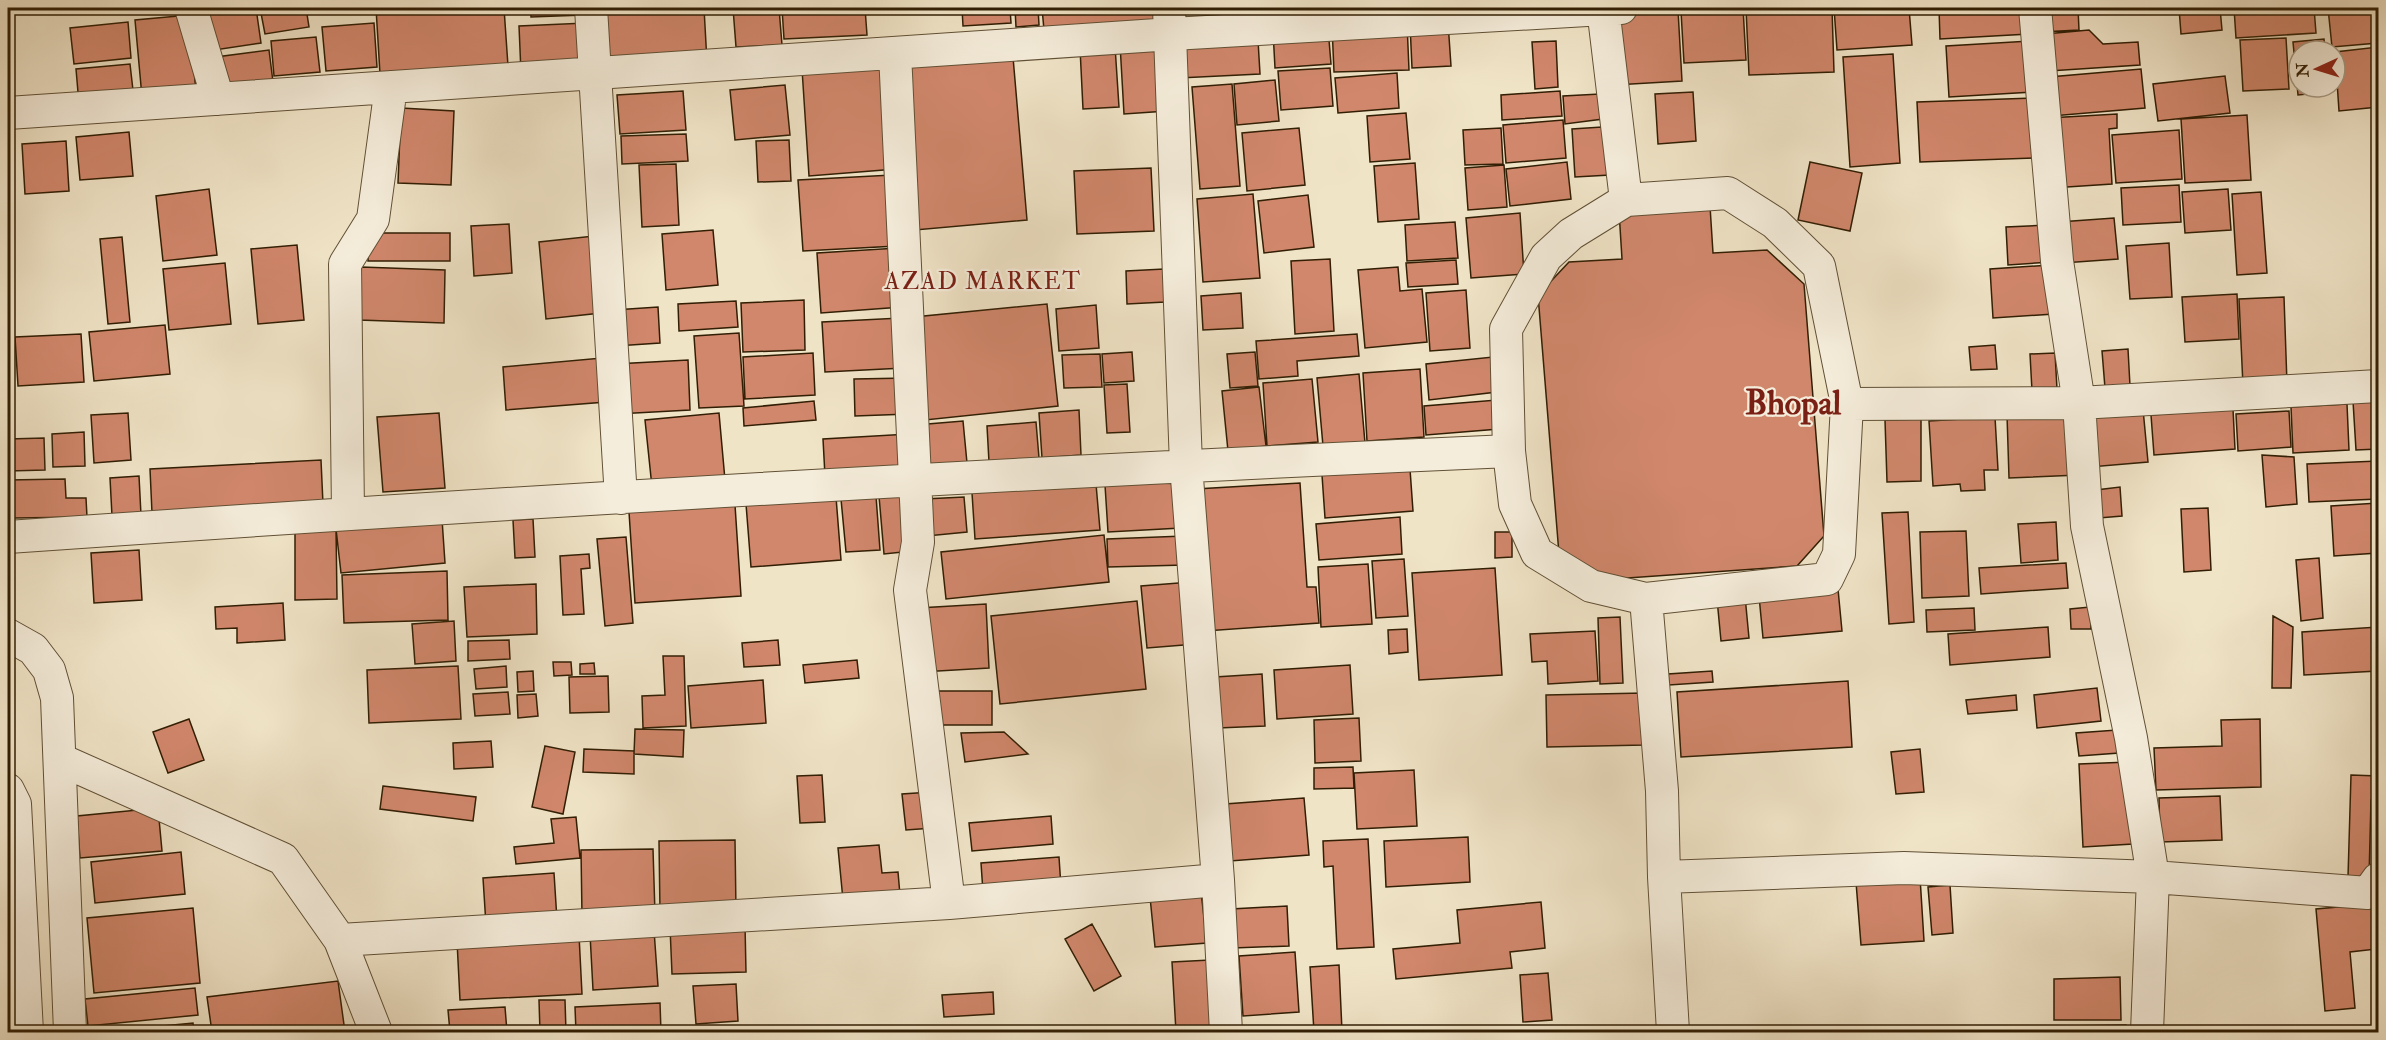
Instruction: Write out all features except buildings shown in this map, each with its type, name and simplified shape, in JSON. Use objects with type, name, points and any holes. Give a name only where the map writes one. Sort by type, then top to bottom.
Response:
[{"type":"street","points":[[191,8],[218,99]]},
{"type":"street","points":[[591,8],[621,498]]},
{"type":"street","points":[[8,113],[895,53],[1170,21],[1609,8],[1626,200]]},
{"type":"street","points":[[2036,8],[2057,261],[2079,403],[2087,526],[2131,738],[2153,877],[2147,1032]]},
{"type":"street","points":[[1170,21],[1186,465],[1218,880],[1226,1032]]},
{"type":"street","points":[[895,53],[918,542],[910,590],[949,903]]},
{"type":"street","points":[[348,513],[345,264],[373,219],[391,87]]},
{"type":"street","points":[[1728,193],[1774,223],[1819,266],[1847,404],[1839,554],[1827,579],[1646,599],[1591,586],[1537,554],[1515,504],[1509,451],[1506,329],[1546,257],[1571,234],[1626,200],[1728,193]]},
{"type":"street","points":[[1847,404],[2079,403],[2379,386]]},
{"type":"street","points":[[8,537],[348,513],[1186,465],[1509,451]]},
{"type":"street","points":[[1646,599],[1662,791],[1664,877],[1673,1032]]},
{"type":"street","points":[[8,635],[33,649],[49,670],[57,698],[70,1032]]},
{"type":"street","points":[[61,760],[283,859],[340,940],[376,1032]]},
{"type":"street","points":[[8,790],[15,804],[27,1032]]},
{"type":"street","points":[[1664,877],[1904,868],[2153,877],[2368,893],[2379,879]]},
{"type":"street","points":[[340,940],[949,903],[1218,880]]},
{"type":"district","name":"AZAD MARKET","points":[[983,281]]},
{"type":"district","name":"Bhopal","points":[[1793,402]]}]
